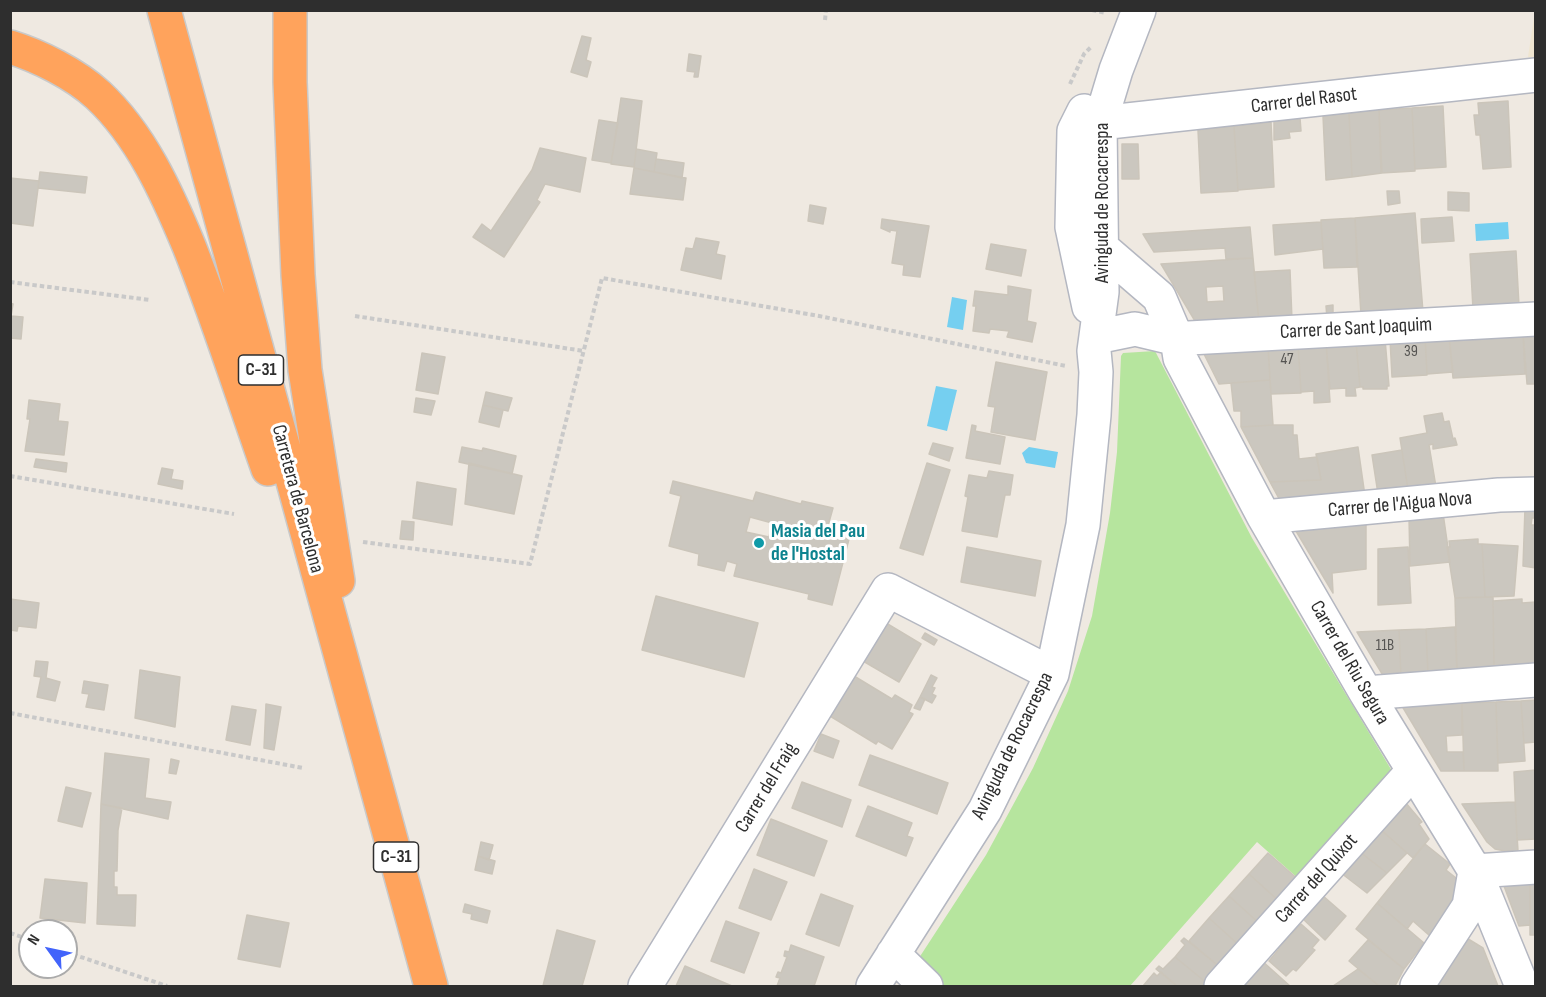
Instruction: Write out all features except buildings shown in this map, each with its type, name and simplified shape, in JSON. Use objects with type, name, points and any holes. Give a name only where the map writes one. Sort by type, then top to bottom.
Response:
[{"type":"highway","name":"Carretera de Barcelona","points":[[164,10],[431,987]]},
{"type":"highway","points":[[290,10],[291,105],[298,275],[305,370],[360,728]]},
{"type":"highway","points":[[10,46],[28,52],[97,94],[121,120],[142,150],[171,203],[208,293],[248,413],[360,728]]},
{"type":"street","name":"Avinguda de Rocacrespa","points":[[1096,338],[1072,227],[1087,127],[1116,70],[1139,10]]},
{"type":"street","name":"Carrer del Rasot","points":[[1087,127],[1536,75]]},
{"type":"street","name":"Avinguda de Rocacrespa","points":[[873,987],[985,810],[1052,674],[1083,525],[1095,416],[1094,351],[1102,292],[1101,247],[1087,127]]},
{"type":"street","name":"Carrer del Riu Segura","points":[[1072,227],[1101,247],[1159,297],[1178,339],[1180,358],[1264,517],[1366,693],[1475,872],[1522,987]]},
{"type":"street","name":"Carrer de Sant Joaquim","points":[[1096,338],[1136,329],[1178,339],[1536,319]]},
{"type":"street","name":"Carrer de l'Aigua Nova","points":[[1264,517],[1499,495],[1536,494]]},
{"type":"street","name":"Carrer del Fraig","points":[[645,987],[888,590],[1052,674]]},
{"type":"street","points":[[1366,693],[1536,680]]},
{"type":"street","name":"Carrer del Quixot","points":[[1221,987],[1413,771]]},
{"type":"street","points":[[1417,987],[1469,906],[1475,872],[1536,867]]},
{"type":"street","points":[[893,954],[926,987]]},
{"type":"path","points":[[825,20],[826,10]]},
{"type":"path","points":[[359,542],[530,564],[602,278],[819,316],[1096,372]]},
{"type":"path","points":[[10,282],[150,300]]},
{"type":"path","points":[[355,316],[584,351]]},
{"type":"path","points":[[10,476],[234,514]]},
{"type":"path","points":[[10,713],[303,768]]},
{"type":"path","points":[[78,956],[167,987]]},
{"type":"shaded area","points":[[1535,11],[1535,57],[1528,57]]},
{"type":"green space","points":[[1155,351],[1252,538],[1392,771],[1301,881],[1257,842],[1130,986],[941,986],[917,961],[986,855],[1033,768],[1068,691],[1092,616],[1110,513],[1117,452],[1121,356],[1123,353]]},
{"type":"water","points":[[1508,222],[1509,239],[1476,241],[1475,224]]},
{"type":"water","points":[[952,297],[967,300],[963,330],[947,327]]},
{"type":"water","points":[[936,386],[957,390],[947,431],[927,426]]},
{"type":"water","points":[[1029,447],[1058,452],[1055,468],[1026,463],[1022,453]]},
{"type":"place","name":"Masia del Pau de l'Hostal","points":[[759,543]]}]
